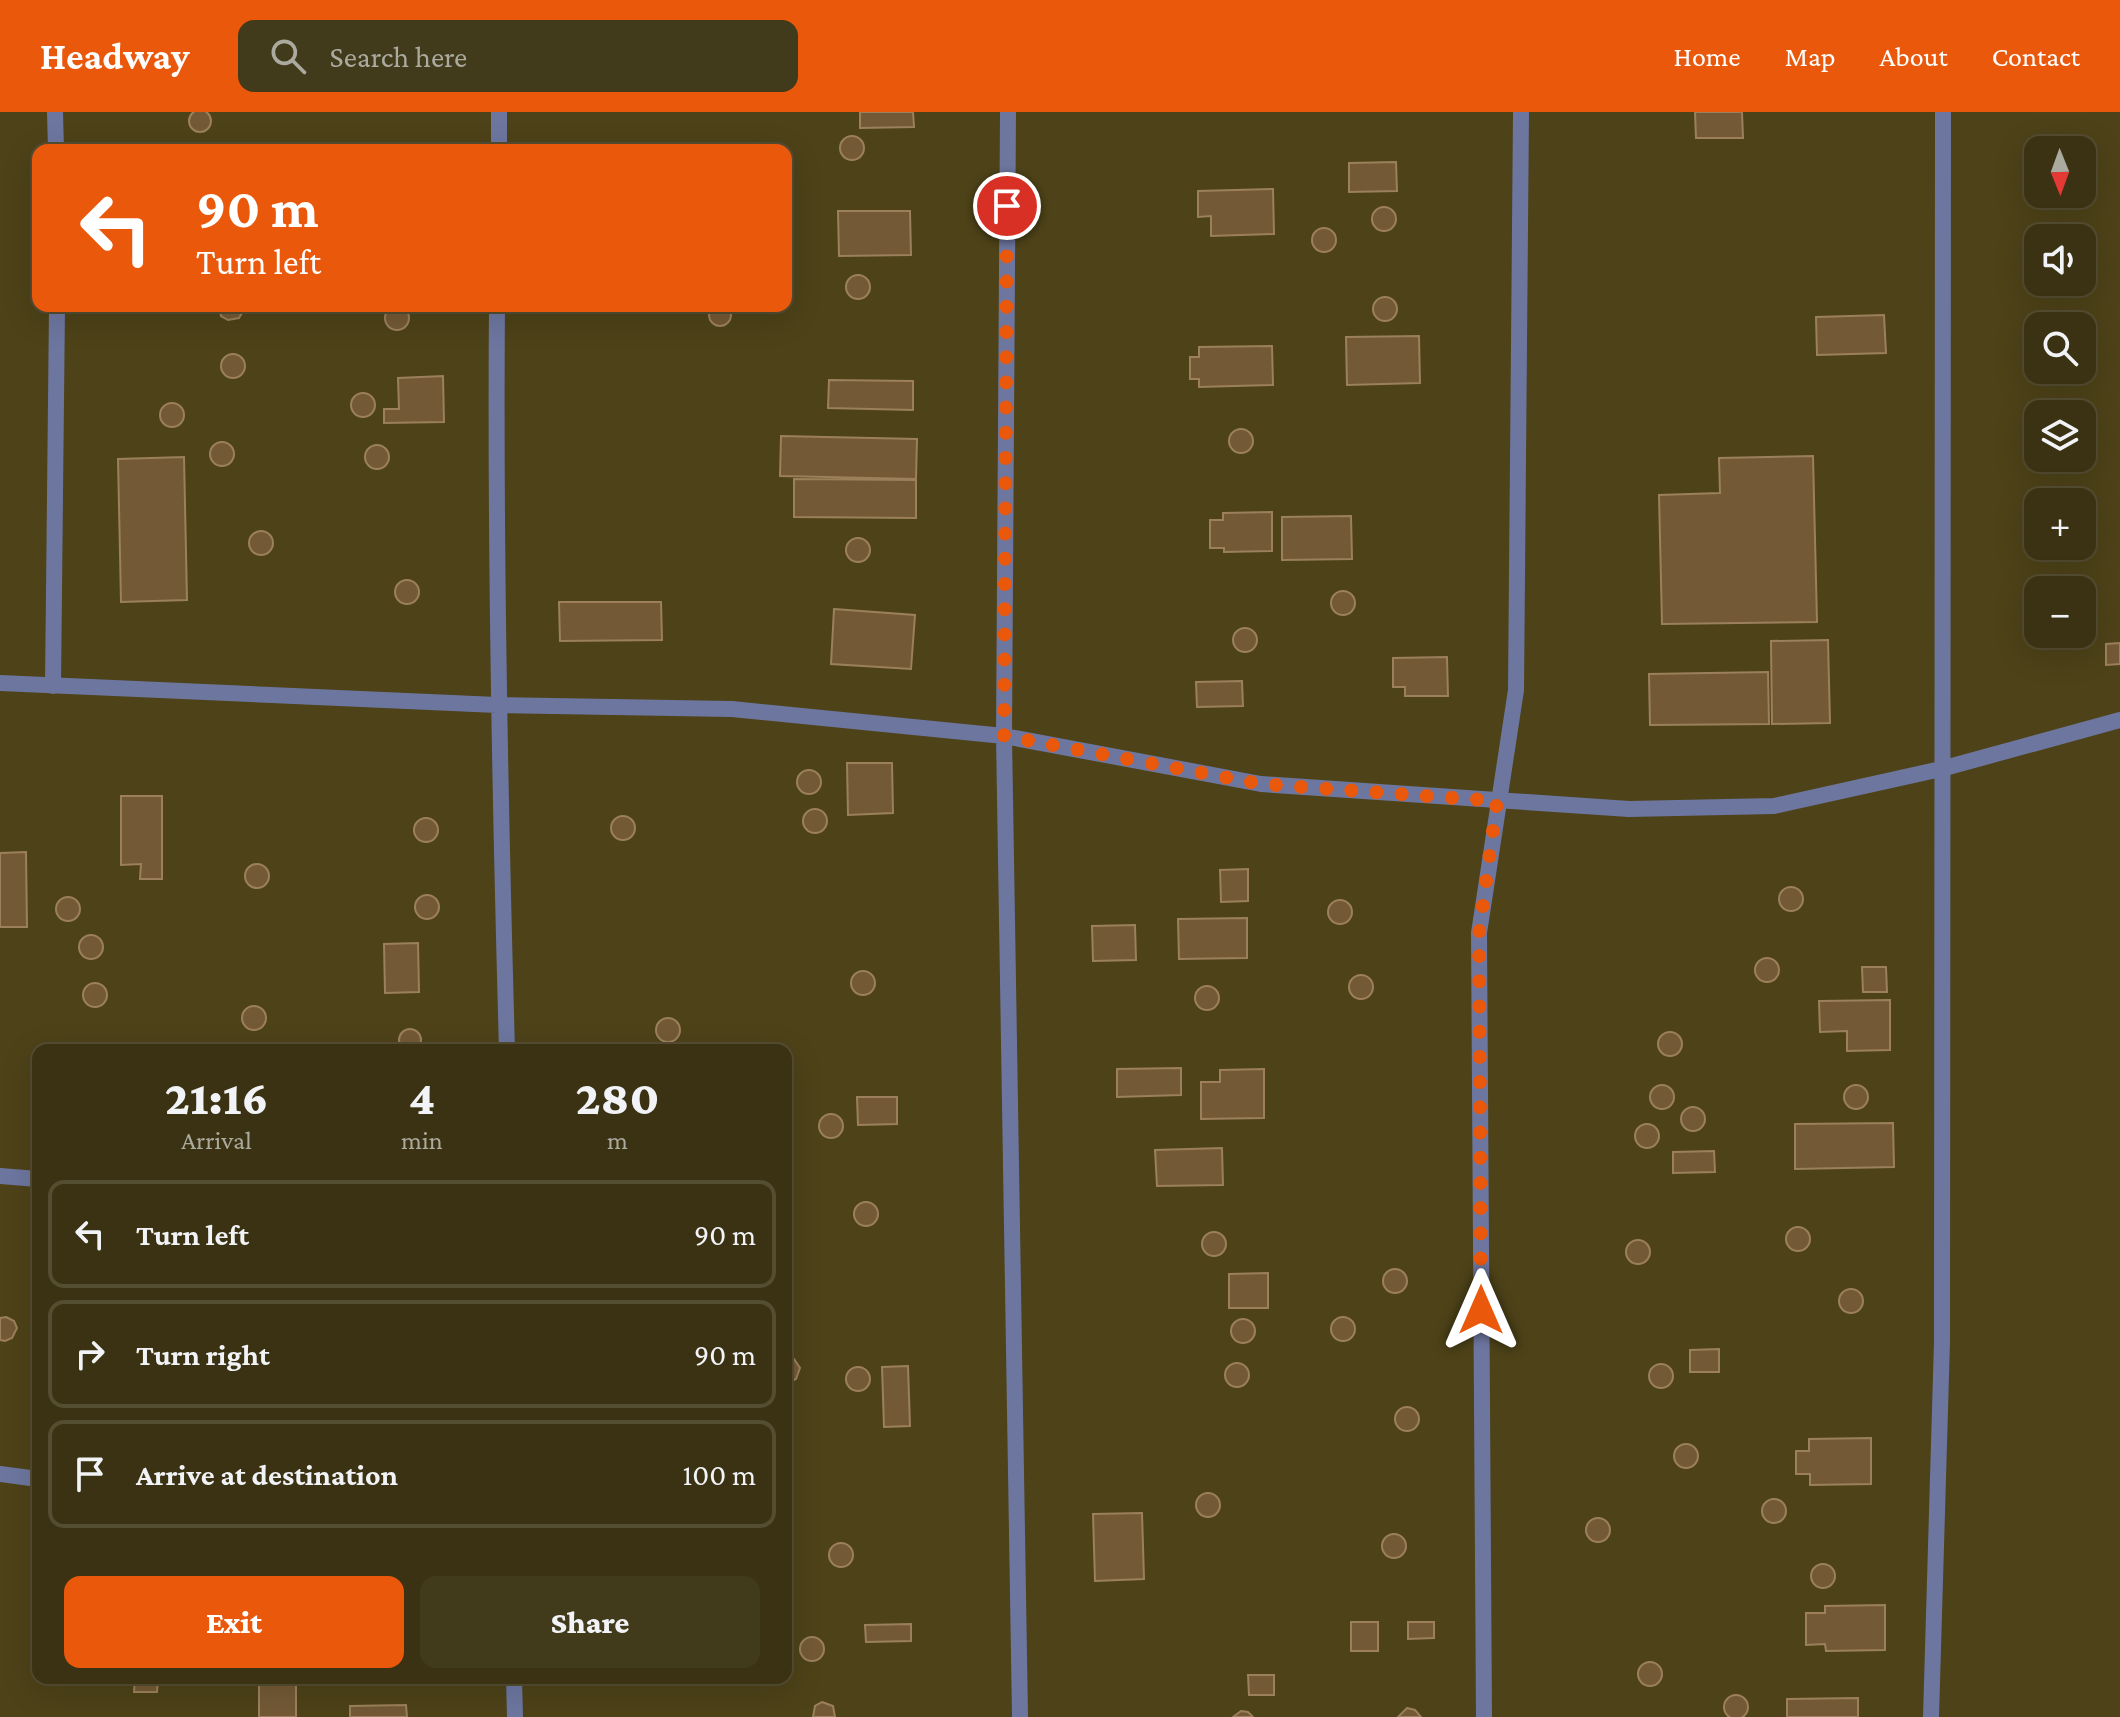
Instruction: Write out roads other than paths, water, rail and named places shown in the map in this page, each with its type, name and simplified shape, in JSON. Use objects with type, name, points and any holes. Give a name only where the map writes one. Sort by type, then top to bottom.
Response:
[{"type":"street","points":[[55,112],[56,144]]},
{"type":"street","points":[[499,112],[499,144]]},
{"type":"street","points":[[1008,112],[1004,736],[1020,1717]]},
{"type":"street","points":[[1484,1717],[1479,933],[1516,690],[1521,112]]},
{"type":"street","points":[[1931,1717],[1942,1341],[1943,112]]},
{"type":"street","points":[[53,686],[57,312]]},
{"type":"street","points":[[497,312],[497,705],[507,1044]]},
{"type":"street","points":[[0,683],[497,705],[732,709],[1004,736],[1261,784],[1629,809],[1774,806],[1941,769],[2120,720]]},
{"type":"street","points":[[0,1176],[32,1179]]},
{"type":"street","points":[[0,1474],[32,1478]]},
{"type":"street","points":[[514,1684],[515,1717]]}]
